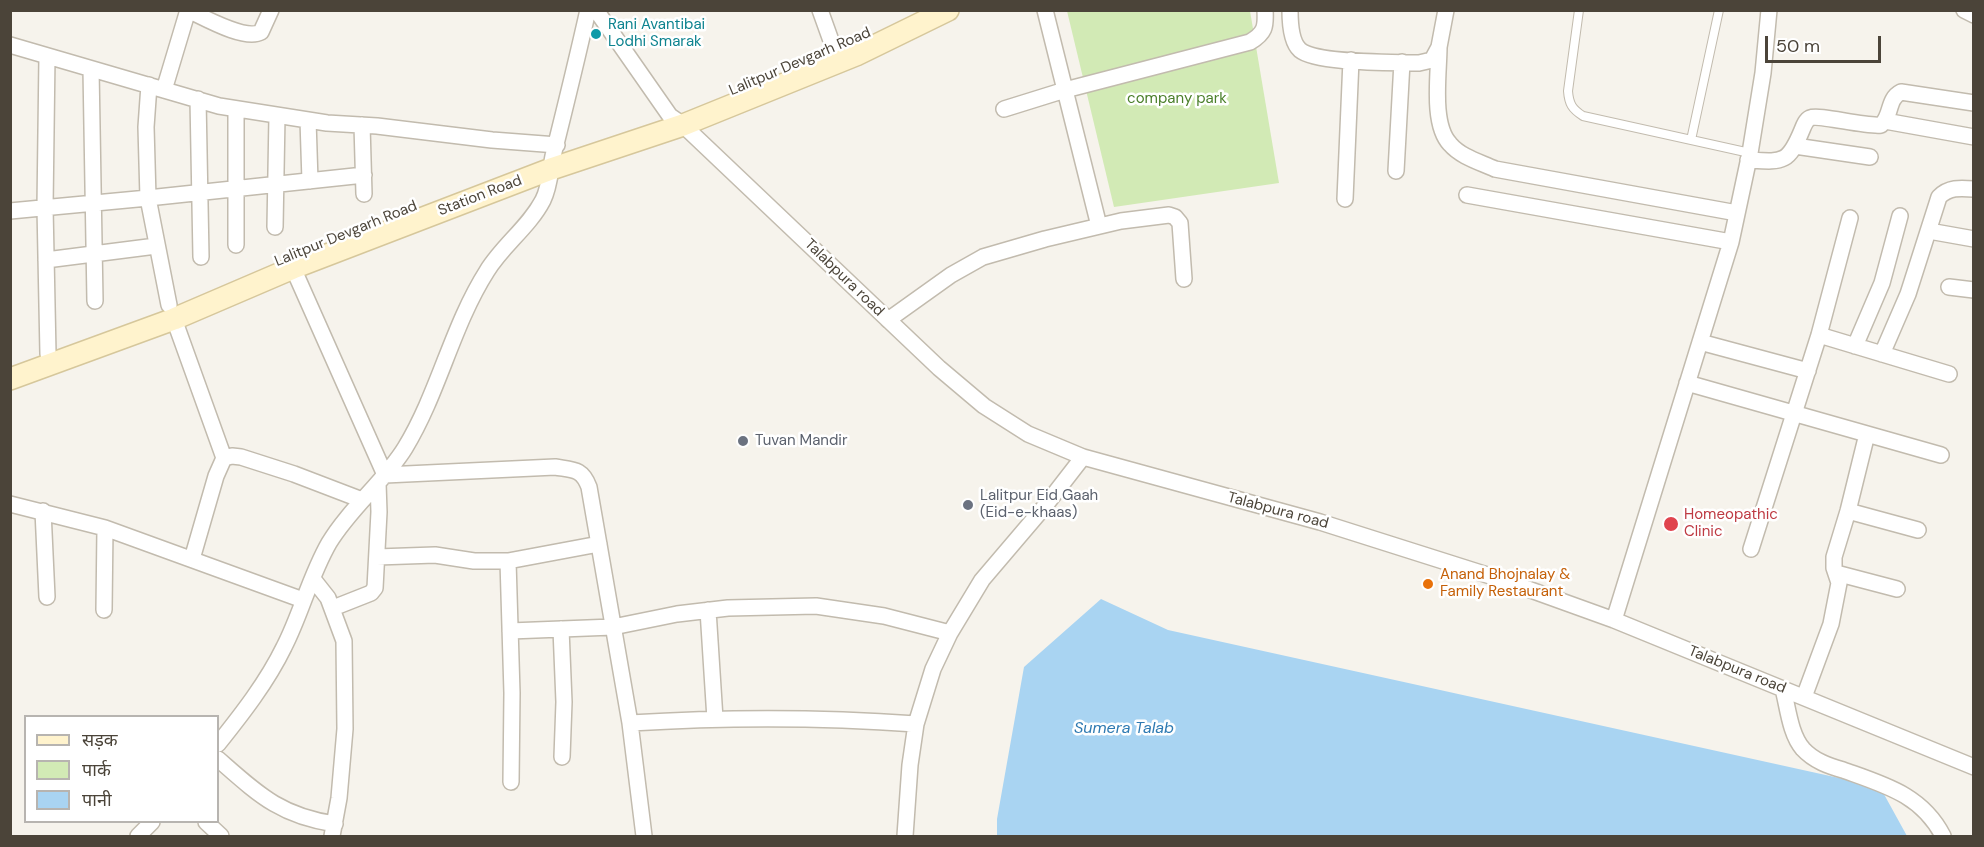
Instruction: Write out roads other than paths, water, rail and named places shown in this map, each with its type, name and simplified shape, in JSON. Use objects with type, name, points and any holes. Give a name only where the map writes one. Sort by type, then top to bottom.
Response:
[{"type":"main road","name":"Lalitpur Devgarh Road","points":[[10,368],[172,312],[452,192],[554,157],[677,120],[915,10]]},
{"type":"main road","points":[[677,120],[856,55],[948,10]]},
{"type":"main road","name":"Station Road","points":[[10,379],[172,312],[293,268],[554,157]]},
{"type":"street","points":[[164,90],[188,10],[250,35],[261,32],[270,10]]},
{"type":"street","points":[[219,743],[244,711],[279,657],[329,543],[405,448],[424,414],[473,294],[488,268],[532,217],[543,200],[549,184],[588,10]]},
{"type":"street","name":"Talabpura road","points":[[596,10],[677,120],[939,368],[984,406],[1028,434],[1083,458],[1320,522],[1503,580],[1614,620],[1974,767]]},
{"type":"street","points":[[820,10],[834,49]]},
{"type":"street","points":[[1045,10],[1099,226]]},
{"type":"street","points":[[1004,109],[1065,90],[1250,42],[1260,36],[1266,24],[1265,10]]},
{"type":"street","points":[[1290,10],[1294,40],[1300,50],[1319,59],[1419,63],[1432,60],[1439,47]]},
{"type":"street","points":[[1446,10],[1439,47],[1438,111],[1441,129],[1449,144],[1466,157],[1495,169],[1737,213]]},
{"type":"street","points":[[1614,620],[1731,242],[1749,157],[1763,73],[1769,10]]},
{"type":"street","points":[[1964,10],[1974,15]]},
{"type":"street","points":[[10,45],[236,109],[308,120],[492,140],[554,157]]},
{"type":"street","points":[[47,56],[45,207],[48,354]]},
{"type":"street","points":[[1345,199],[1351,60]]},
{"type":"street","points":[[1396,171],[1402,62]]},
{"type":"street","points":[[92,69],[95,301]]},
{"type":"street","points":[[148,85],[146,127],[148,198],[156,246],[172,312],[224,458],[216,476],[192,559]]},
{"type":"street","points":[[1885,122],[1893,99],[1901,92],[1974,103]]},
{"type":"street","points":[[198,99],[201,257]]},
{"type":"street","points":[[236,109],[236,244]]},
{"type":"street","points":[[275,227],[277,116]]},
{"type":"street","points":[[1749,157],[1780,161],[1787,157],[1810,118],[1816,117],[1876,126],[1885,122],[1974,136]]},
{"type":"street","points":[[308,120],[310,181]]},
{"type":"street","points":[[362,125],[364,194]]},
{"type":"street","points":[[1795,146],[1870,157]]},
{"type":"street","points":[[10,211],[364,175]]},
{"type":"street","points":[[1882,354],[1908,294],[1939,197],[1953,188],[1974,189]]},
{"type":"street","points":[[1467,195],[1731,242]]},
{"type":"street","points":[[888,320],[951,275],[983,257],[1046,238],[1161,215],[1175,217],[1180,223],[1184,279]]},
{"type":"street","points":[[1855,346],[1882,283],[1900,216]]},
{"type":"street","points":[[1751,549],[1819,335],[1850,218]]},
{"type":"street","points":[[1929,231],[1974,239]]},
{"type":"street","points":[[46,260],[156,246]]},
{"type":"street","points":[[293,268],[382,479],[375,588],[371,593],[333,608]]},
{"type":"street","points":[[1949,286],[1974,290]]},
{"type":"street","points":[[1819,335],[1949,374]]},
{"type":"street","points":[[1700,342],[1808,371]]},
{"type":"street","points":[[1687,383],[1941,454]]},
{"type":"street","points":[[1804,697],[1831,624],[1839,588],[1839,578],[1834,568],[1834,556],[1867,434]]},
{"type":"street","points":[[224,458],[241,457],[362,500]]},
{"type":"street","points":[[905,837],[910,765],[916,724],[933,669],[950,633],[982,580],[1083,458]]},
{"type":"street","points":[[382,479],[555,467],[578,470],[586,477],[590,487],[630,723],[644,837]]},
{"type":"street","points":[[10,504],[105,528],[303,600]]},
{"type":"street","points":[[1848,511],[1918,530]]},
{"type":"street","points":[[43,512],[47,597]]},
{"type":"street","points":[[104,610],[105,528]]},
{"type":"street","points":[[377,557],[435,555],[474,561],[508,561],[599,544]]},
{"type":"street","points":[[508,561],[512,693],[511,782]]},
{"type":"street","points":[[1836,573],[1897,589]]},
{"type":"street","points":[[219,760],[249,787],[272,803],[293,815],[312,820],[333,830],[339,798],[345,729],[344,641],[328,597],[313,579]]},
{"type":"street","points":[[510,630],[613,627],[708,610],[816,606],[884,616],[950,633]]},
{"type":"street","points":[[708,610],[715,719]]},
{"type":"street","points":[[561,629],[564,702],[562,757]]},
{"type":"street","points":[[1783,689],[1796,736],[1802,748],[1823,763],[1898,791],[1913,800],[1928,812],[1943,837]]},
{"type":"street","points":[[630,723],[715,719],[843,719],[916,724]]},
{"type":"street","points":[[138,837],[151,823]]},
{"type":"street","points":[[207,823],[221,837]]},
{"type":"lane","points":[[1578,10],[1568,92],[1569,102],[1574,110],[1583,116],[1691,140],[1749,157]]},
{"type":"lane","points":[[1691,140],[1719,10]]},
{"type":"water","name":"Sumera Talab","points":[[1101,599],[1168,630],[1880,787],[1907,836],[997,836],[997,819],[1024,667]]},
{"type":"place","name":"Rani Avantibai Lodhi Smarak","points":[[596,34]]},
{"type":"place","name":"Tuvan Mandir","points":[[743,441]]},
{"type":"place","name":"Lalitpur Eid Gaah (Eid-e-khaas)","points":[[968,505]]},
{"type":"place","name":"Homeopathic Clinic","points":[[1671,524]]},
{"type":"place","name":"Anand Bhojnalay & Family Restaurant","points":[[1428,584]]},
{"type":"park label","name":"company park","points":[[1177,99]]}]
